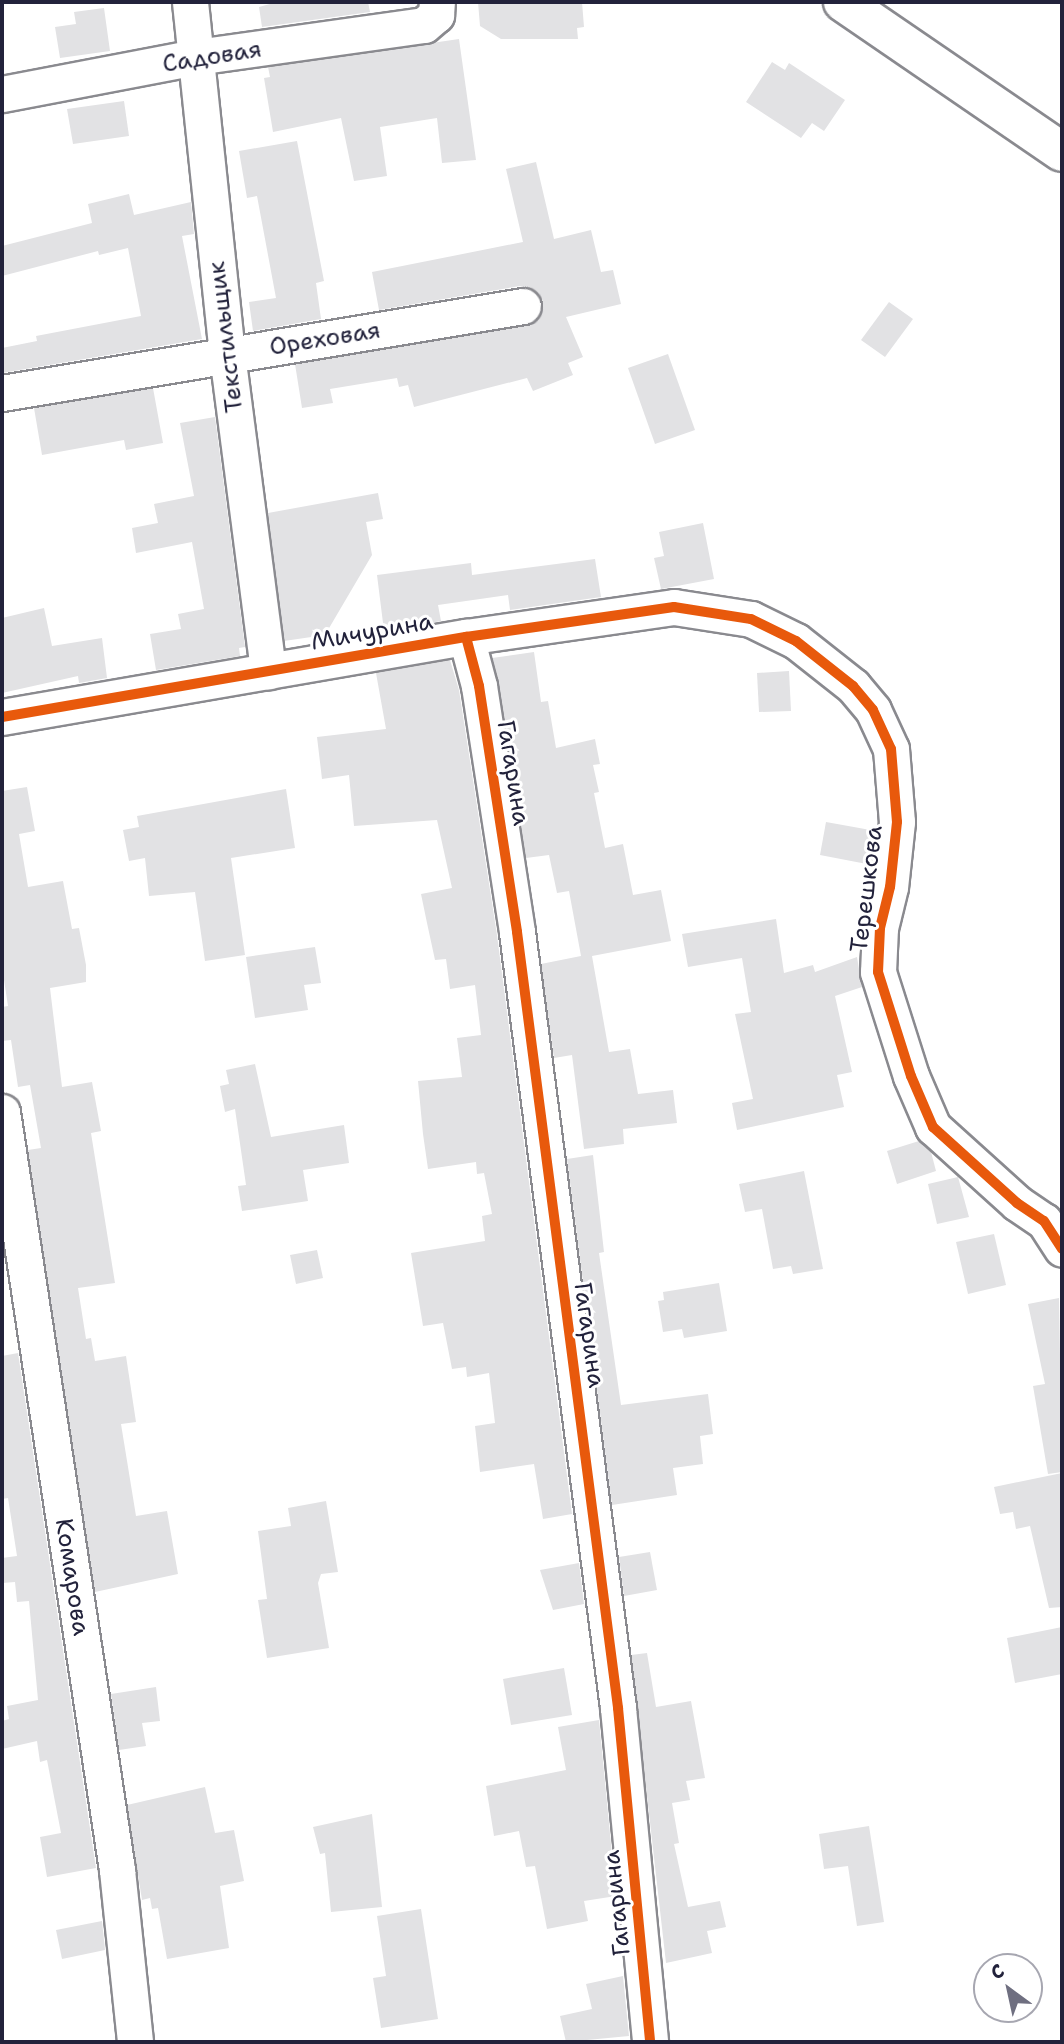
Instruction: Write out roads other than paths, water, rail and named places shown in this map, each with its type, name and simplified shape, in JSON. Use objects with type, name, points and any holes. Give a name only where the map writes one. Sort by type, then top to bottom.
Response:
[{"type":"street","name":"Текстильщик","points":[[190,2],[227,354],[268,671]]},
{"type":"street","points":[[843,2],[1062,152]]},
{"type":"street","name":"Садовая","points":[[2,94],[430,13]]},
{"type":"street","name":"Ореховая","points":[[2,394],[523,306]]},
{"type":"street","name":"Мичурина","points":[[2,717],[466,637],[674,607],[751,619]]},
{"type":"street","name":"Терешкова","points":[[751,619],[796,641],[831,666],[873,710],[891,749],[897,822],[890,887],[880,928],[878,972],[891,1021],[933,1127],[1017,1203],[1044,1221],[1062,1249]]},
{"type":"street","name":"Гагарина","points":[[466,637],[479,686],[517,932],[618,1708],[650,2042]]},
{"type":"street","name":"Комарова","points":[[2,1112],[117,1870],[135,2042]]}]
